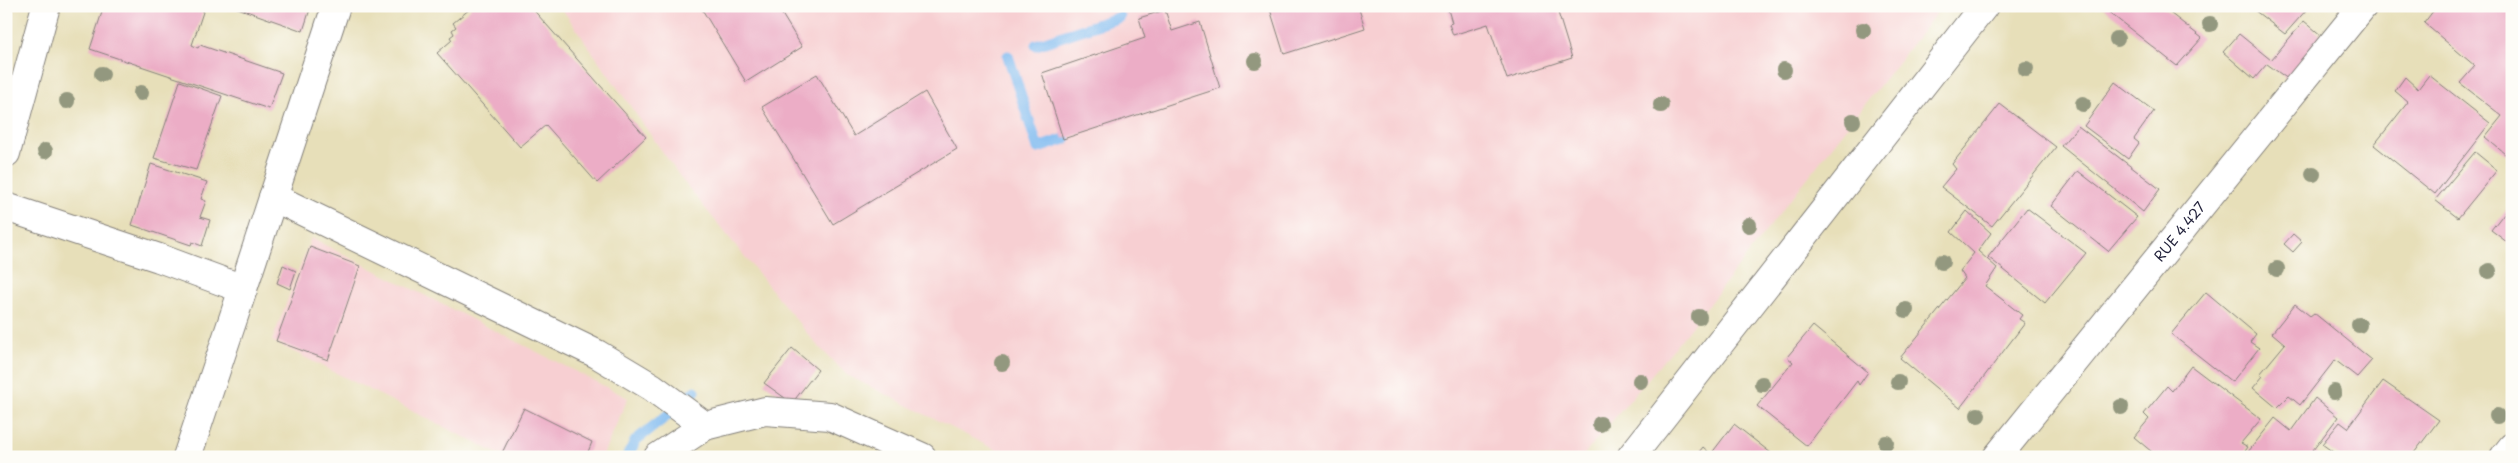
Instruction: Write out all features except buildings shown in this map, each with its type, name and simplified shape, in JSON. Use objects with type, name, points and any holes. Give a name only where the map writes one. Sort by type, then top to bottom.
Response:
[{"type":"street","points":[[6,153],[46,6]]},
{"type":"street","points":[[188,457],[336,6]]},
{"type":"street","points":[[1631,457],[1984,6]]},
{"type":"street","name":"RUE 4.427","points":[[1997,457],[2363,6]]},
{"type":"street","points":[[273,197],[597,354],[652,387],[705,426]]},
{"type":"street","points":[[6,207],[159,258],[243,289]]},
{"type":"street","points":[[658,457],[705,426],[765,412],[830,416],[922,457]]},
{"type":"street","points":[[2504,457],[2512,447]]},
{"type":"shaded area","points":[[560,6],[1942,6],[1680,341],[1582,457],[1010,457],[847,375],[815,343],[683,181]]},
{"type":"shaded area","points":[[311,238],[628,398],[602,457],[504,457],[272,341]]},
{"type":"waterway","points":[[1036,45],[1120,17]]},
{"type":"waterway","points":[[1008,56],[1038,148],[1065,139]]},
{"type":"waterway","points":[[678,407],[695,391]]},
{"type":"waterway","points":[[627,457],[636,440],[668,415]]}]
